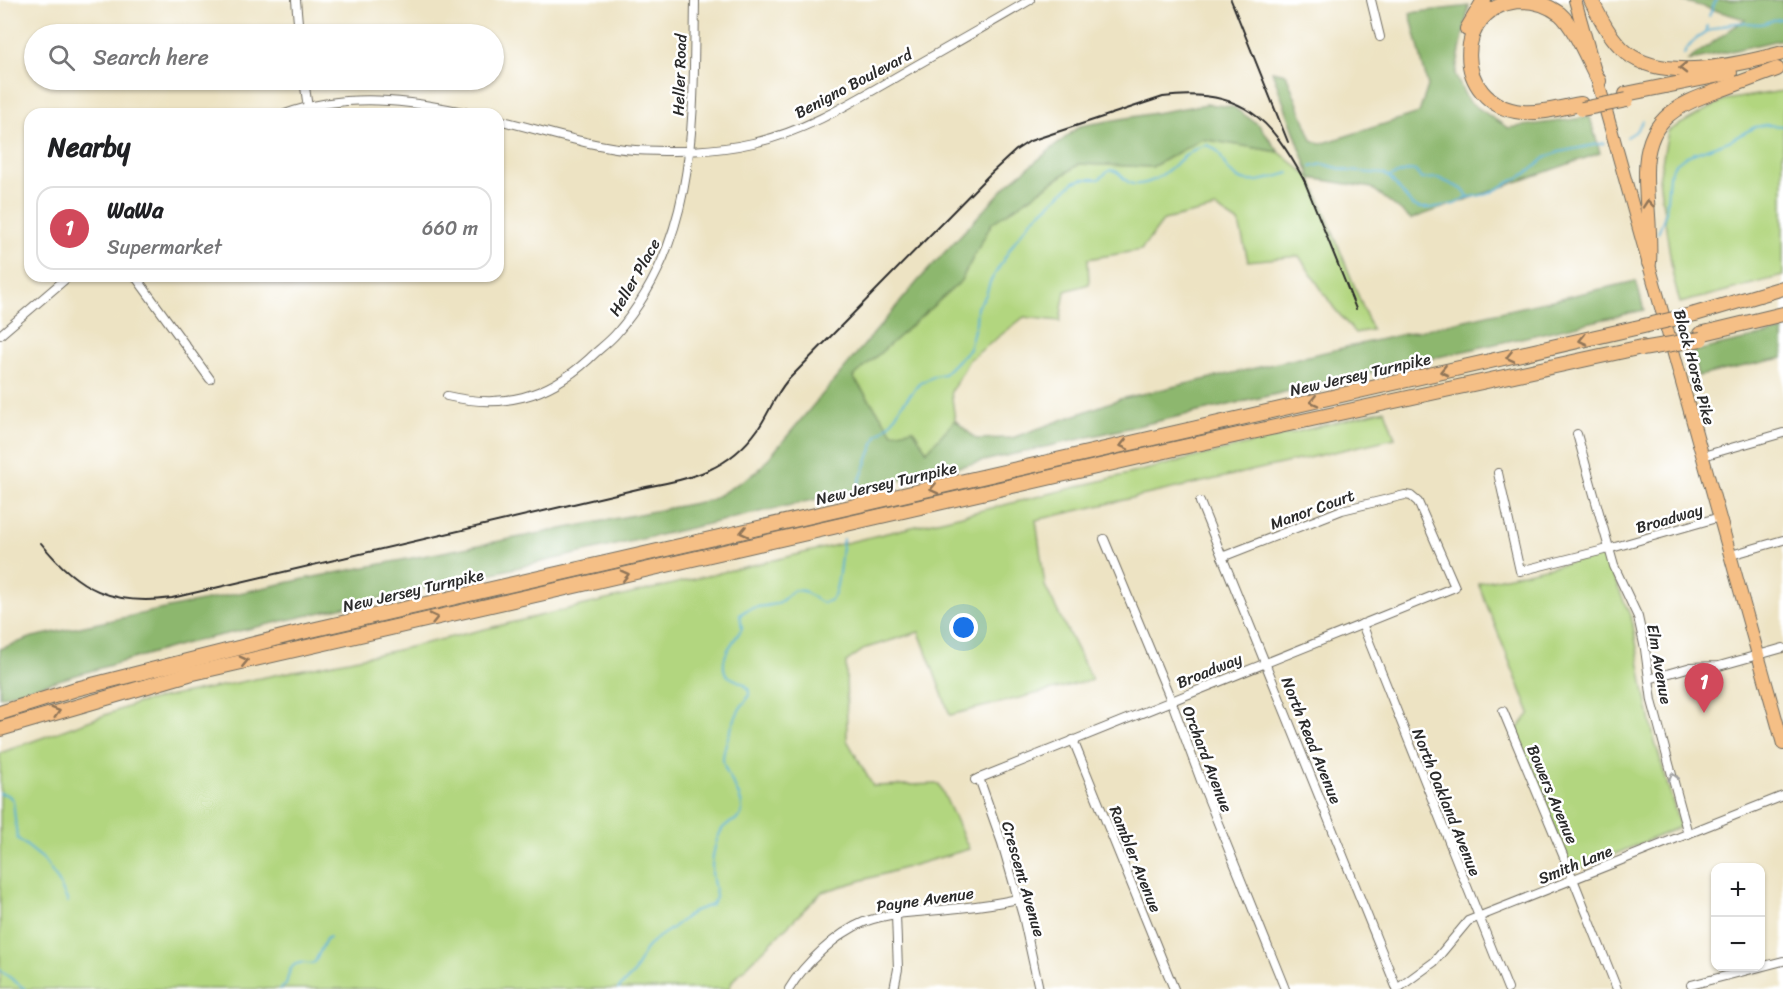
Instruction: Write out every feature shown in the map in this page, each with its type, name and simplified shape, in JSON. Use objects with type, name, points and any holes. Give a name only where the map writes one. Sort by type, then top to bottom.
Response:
[{"type":"highway","points":[[1484,0],[1466,31],[1461,54],[1466,80],[1477,97],[1493,111],[1518,118],[1539,118],[1581,106]]},
{"type":"highway","points":[[1591,0],[1619,45],[1632,57],[1646,64],[1669,68],[1720,67],[1781,61]]},
{"type":"highway","points":[[1599,81],[1571,28],[1560,14],[1535,2],[1518,1],[1494,10],[1481,21],[1472,36],[1468,58],[1473,79],[1486,96],[1507,109],[1524,112],[1581,106],[1781,61]]},
{"type":"highway","points":[[1649,262],[1651,238],[1646,164],[1651,139],[1659,125],[1674,109],[1690,100],[1781,61]]},
{"type":"highway","points":[[1695,314],[1783,288]]},
{"type":"highway","name":"New Jersey Turnpike","points":[[0,713],[76,689],[294,634],[1783,294]]},
{"type":"highway","name":"New Jersey Turnpike","points":[[0,729],[189,674],[1379,404],[1700,336],[1783,314]]},
{"type":"highway","points":[[1700,336],[1783,321]]},
{"type":"main road","name":"Black Horse Pike","points":[[1575,0],[1783,744]]},
{"type":"street","points":[[296,0],[298,24]]},
{"type":"street","name":"Heller Road","points":[[689,151],[694,0]]},
{"type":"street","name":"Benigno Boulevard","points":[[504,121],[633,150],[689,151],[722,149],[755,143],[798,128],[840,109],[1030,0]]},
{"type":"street","points":[[1371,0],[1380,38]]},
{"type":"street","points":[[305,90],[308,108],[350,100],[380,99],[442,108]]},
{"type":"street","name":"Heller Place","points":[[447,396],[471,401],[497,402],[545,390],[578,369],[615,334],[653,278],[670,243],[687,180],[689,151]]},
{"type":"street","points":[[0,335],[62,282]]},
{"type":"street","points":[[139,282],[210,379]]},
{"type":"street","name":"Elm Avenue","points":[[1577,434],[1608,549],[1638,617],[1652,701],[1688,834]]},
{"type":"street","points":[[1703,456],[1783,434]]},
{"type":"street","name":"Broadway","points":[[1498,473],[1520,571],[1720,517]]},
{"type":"street","name":"Manor Court","points":[[1222,558],[1342,510],[1405,495],[1418,502],[1455,587]]},
{"type":"street","name":"North Read Avenue","points":[[1200,502],[1397,989]]},
{"type":"street","name":"Orchard Avenue","points":[[1104,539],[1171,700],[1285,989]]},
{"type":"street","points":[[1731,555],[1783,540]]},
{"type":"street","name":"Broadway","points":[[977,779],[1455,587]]},
{"type":"street","name":"North Oakland Avenue","points":[[1362,624],[1508,989]]},
{"type":"street","points":[[1649,679],[1691,667],[1719,666],[1783,648]]},
{"type":"street","name":"Bowers Avenue","points":[[1503,711],[1617,989]]},
{"type":"street","name":"Rambler Avenue","points":[[1073,740],[1174,989]]},
{"type":"street","name":"Crescent Avenue","points":[[977,779],[1002,843],[1039,989]]},
{"type":"street","name":"Smith Lane","points":[[1397,989],[1434,962],[1468,921],[1783,796]]},
{"type":"street","name":"Payne Avenue","points":[[789,989],[822,950],[845,932],[864,922],[896,915],[1018,899]]},
{"type":"street","points":[[894,989],[898,969],[896,915]]},
{"type":"street","points":[[1691,985],[1783,961]]},
{"type":"green space","points":[[1680,0],[1783,0],[1783,39],[1687,61],[1745,19]]},
{"type":"green space","points":[[1469,6],[1455,75],[1468,101],[1508,128],[1590,117],[1600,153],[1411,219],[1372,188],[1311,178],[1272,71],[1286,74],[1312,140],[1321,144],[1419,113],[1428,86],[1410,13]]},
{"type":"green space","points":[[1783,91],[1783,276],[1680,303],[1673,276],[1659,179],[1668,131],[1724,100]]},
{"type":"green space","points":[[1207,104],[1233,107],[1259,125],[1279,152],[1202,139],[1152,167],[1079,164],[992,223],[960,282],[853,377],[893,433],[913,429],[927,451],[955,420],[976,439],[1012,438],[1120,399],[1636,281],[1644,310],[187,643],[0,697],[0,649],[33,637],[309,578],[711,500],[757,472],[918,281],[1008,184],[1080,126]]},
{"type":"green space","points":[[1202,139],[1279,152],[1311,178],[1372,330],[1355,333],[1334,308],[1299,256],[1248,261],[1239,223],[1216,208],[1164,220],[1141,250],[1088,259],[1089,284],[1065,291],[1060,321],[1024,317],[969,360],[951,392],[955,420],[927,452],[893,433],[853,377],[960,282],[992,223],[1080,164],[1152,167]]},
{"type":"green space","points":[[1783,331],[1783,358],[1698,376],[1692,352]]},
{"type":"green space","points":[[1385,410],[1395,438],[1036,520],[1045,586],[1092,680],[950,715],[919,632],[866,648],[846,662],[847,740],[873,786],[939,784],[969,849],[822,892],[733,980],[729,989],[0,989],[0,753],[138,703],[393,651],[1000,506]]},
{"type":"green space","points":[[1604,555],[1632,620],[1654,738],[1680,827],[1572,872],[1515,732],[1530,713],[1478,583]]},
{"type":"waterway","points":[[1709,16],[1716,0]]},
{"type":"waterway","points":[[1684,54],[1699,37],[1727,24],[1760,24],[1783,19]]},
{"type":"waterway","points":[[1705,33],[1707,26]]},
{"type":"waterway","points":[[1627,137],[1635,132],[1643,121]]},
{"type":"waterway","points":[[1658,233],[1666,212],[1669,175],[1675,164],[1684,157],[1729,141],[1755,127],[1783,126]]},
{"type":"waterway","points":[[1311,167],[1323,164],[1349,171],[1384,174],[1391,179],[1412,205],[1430,208],[1455,204],[1465,198],[1488,194],[1529,172],[1545,158],[1559,152],[1604,143]]},
{"type":"waterway","points":[[854,495],[877,436],[891,423],[919,384],[934,376],[944,374],[969,349],[976,322],[977,307],[986,295],[990,282],[1015,241],[1030,222],[1074,182],[1083,179],[1099,179],[1110,170],[1117,172],[1130,183],[1144,183],[1163,175],[1188,154],[1206,145],[1216,150],[1235,177],[1243,180],[1260,181],[1289,173]]},
{"type":"waterway","points":[[1389,177],[1410,170],[1416,171],[1421,179],[1438,178],[1462,189],[1469,197]]},
{"type":"waterway","points":[[618,989],[634,973],[645,950],[653,941],[694,911],[711,905],[716,898],[712,874],[716,842],[723,827],[737,819],[742,810],[723,759],[733,725],[749,694],[744,684],[728,676],[724,668],[727,652],[742,628],[740,615],[753,608],[778,603],[794,590],[804,591],[820,602],[830,600],[837,586],[843,539]]},
{"type":"waterway","points":[[0,793],[8,795],[13,800],[17,838],[42,858],[57,879],[68,902]]},
{"type":"waterway","points":[[279,989],[286,985],[293,966],[315,962],[326,939],[330,937]]},
{"type":"waterway","points":[[0,970],[25,989]]},
{"type":"railway","points":[[1231,0],[1288,142]]},
{"type":"railway","points":[[41,543],[69,573],[98,591],[114,597],[132,599],[172,598],[694,476],[722,463],[747,443],[787,381],[1016,150],[1030,141],[1163,97],[1190,95],[1213,97],[1233,103],[1250,112],[1266,124],[1279,140],[1305,182]]},
{"type":"railway","points":[[1302,175],[1356,309]]},
{"type":"place","name":"WaWa","points":[[1704,713]]}]
